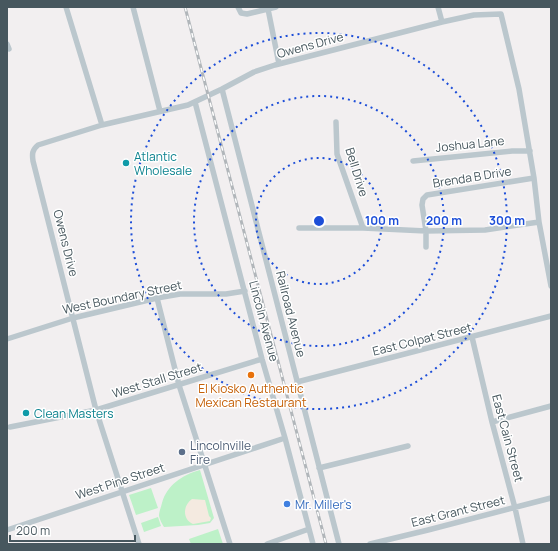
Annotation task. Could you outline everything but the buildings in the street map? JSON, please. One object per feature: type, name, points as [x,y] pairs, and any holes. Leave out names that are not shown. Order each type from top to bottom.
[{"type":"street","points":[[66,7],[102,125]]},
{"type":"street","points":[[133,7],[160,111]]},
{"type":"street","points":[[239,9],[241,13],[247,14],[276,7]]},
{"type":"street","points":[[438,7],[442,22]]},
{"type":"street","points":[[499,7],[519,89],[530,151],[539,222],[551,286]]},
{"type":"street","points":[[268,9],[279,64]]},
{"type":"street","name":"Owens Drive","points":[[139,544],[96,410],[32,154],[34,149],[38,145],[102,125],[188,105],[254,72],[279,64],[442,22],[474,15],[501,14]]},
{"type":"street","name":"Railroad Avenue","points":[[222,89],[318,468],[339,544]]},
{"type":"street","name":"Lincoln Avenue","points":[[195,102],[200,116],[262,359],[313,544]]},
{"type":"street","points":[[188,105],[200,116]]},
{"type":"street","name":"Bell Drive","points":[[336,122],[337,154],[363,228]]},
{"type":"street","name":"Joshua Lane","points":[[413,161],[512,151],[530,151]]},
{"type":"street","name":"Brenda B Drive","points":[[426,247],[426,231],[422,205],[423,199],[428,195],[534,178]]},
{"type":"street","points":[[299,228],[363,228],[426,231],[484,230],[539,222]]},
{"type":"street","name":"West Boundary Street","points":[[7,339],[73,318],[157,298],[180,294],[226,294],[245,291]]},
{"type":"street","points":[[157,298],[179,385],[230,544]]},
{"type":"street","name":"East Colpat Street","points":[[297,382],[472,338],[551,316]]},
{"type":"street","name":"East Cain Street","points":[[472,338],[492,422],[515,508],[522,544]]},
{"type":"street","name":"West Stall Street","points":[[10,427],[96,410],[262,359]]},
{"type":"street","points":[[492,422],[551,406]]},
{"type":"street","name":"West Pine Street","points":[[7,530],[285,438]]},
{"type":"street","points":[[318,468],[408,446]]},
{"type":"street","name":"East Grant Street","points":[[370,544],[551,498]]},
{"type":"street","points":[[267,544],[309,529]]},
{"type":"green space","points":[[200,470],[214,518],[210,523],[164,527],[160,520],[159,514],[164,497],[171,486],[181,478]]},
{"type":"green space","points":[[151,488],[158,508],[136,515],[129,495]]},
{"type":"green space","points":[[158,517],[161,526],[144,532],[141,523]]},
{"type":"green space","points":[[218,529],[223,544],[191,544],[189,539]]},
{"type":"sand","points":[[192,499],[205,500],[209,516],[211,518],[210,521],[193,524],[189,522],[185,515],[185,508]]},
{"type":"railway","points":[[185,7],[326,544]]},
{"type":"place","name":"Atlantic Wholesale","points":[[126,163]]},
{"type":"place","name":"El Kiosko Authentic Mexican Restaurant","points":[[251,375]]},
{"type":"place","name":"Clean Masters","points":[[26,413]]},
{"type":"place","name":"Lincolnville Fire","points":[[182,452]]},
{"type":"place","name":"Mr. Miller's","points":[[287,504]]}]
